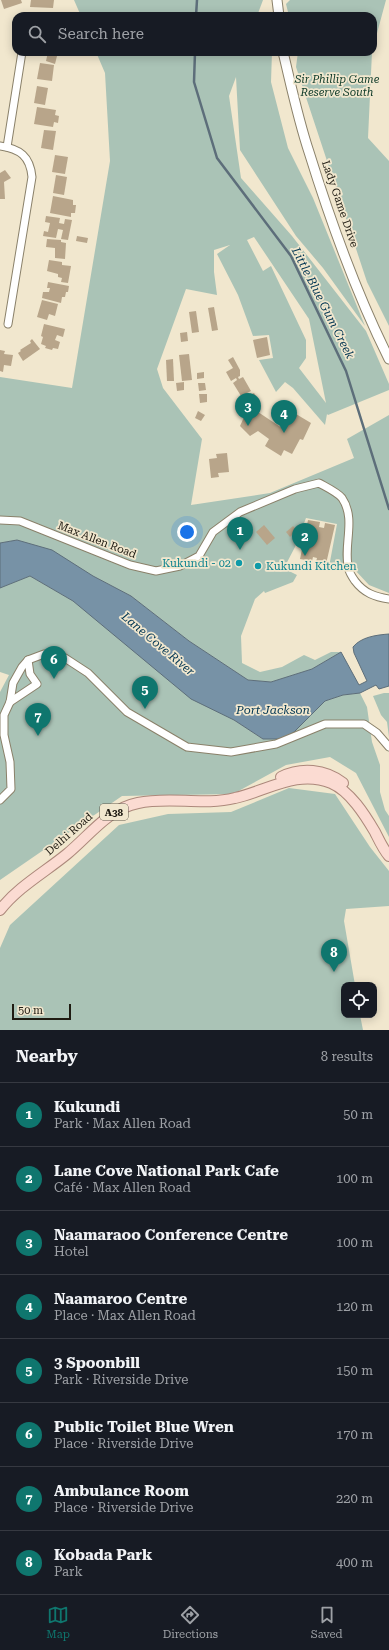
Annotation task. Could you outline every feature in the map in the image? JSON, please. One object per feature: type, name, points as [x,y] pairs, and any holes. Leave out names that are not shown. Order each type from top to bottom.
[{"type":"main road","points":[[277,0],[278,12]]},
{"type":"main road","name":"Lady Game Drive","points":[[283,56],[308,151],[339,241],[369,320],[389,359]]},
{"type":"main road","name":"Delhi Road","points":[[0,910],[14,894],[68,853],[102,821],[115,812],[137,803],[151,801],[218,802],[250,794],[300,778],[322,780],[342,789],[366,818],[389,856]]},
{"type":"street","points":[[8,324],[32,177],[31,167],[28,160],[20,151],[3,146],[21,56]]},
{"type":"street","name":"Max Allen Road","points":[[0,520],[20,521],[130,565],[156,571],[180,566],[199,556],[213,532],[240,512],[295,489],[319,483],[341,497],[348,510],[349,530],[347,554],[349,571],[359,586],[376,597],[389,599]]},
{"type":"street","points":[[0,800],[10,789],[10,762],[4,735],[4,715],[10,702],[13,683],[28,660],[44,654],[65,658],[88,673],[127,712],[187,747],[231,752],[276,744],[325,724],[364,724],[377,733],[389,747]]},
{"type":"street","points":[[10,702],[37,684],[30,674],[28,660]]},
{"type":"green space","points":[[74,0],[263,0],[258,12],[79,12]]},
{"type":"green space","name":"Sir Phillip Game Reserve South","points":[[290,0],[386,0],[377,33],[377,12],[288,12],[286,4]]},
{"type":"green space","points":[[98,56],[272,56],[271,82],[288,148],[313,198],[365,326],[323,268],[296,236],[240,150],[236,77],[229,96],[241,178],[292,236],[366,331],[389,384],[389,390],[328,415],[327,414],[325,425],[293,388],[285,382],[276,392],[259,360],[273,358],[269,335],[253,336],[238,295],[217,254],[230,245],[214,250],[214,272],[217,295],[186,289],[157,369],[163,388],[202,439],[191,505],[270,493],[354,458],[347,439],[389,415],[389,593],[369,585],[355,570],[329,567],[337,524],[306,518],[295,547],[283,570],[285,569],[297,575],[293,582],[265,593],[264,591],[255,599],[241,636],[242,663],[260,672],[282,667],[304,655],[315,660],[331,652],[341,652],[312,669],[271,682],[248,680],[189,641],[131,596],[18,540],[0,543],[0,377],[72,388],[110,161],[105,73]],"holes":[[[254,237],[309,319],[326,403],[299,368],[306,358],[306,340],[271,266],[263,271],[247,240]]]},
{"type":"green space","name":"Sir Phillip Game Reserve South","points":[[297,56],[372,56],[368,138],[389,161],[389,326],[367,282],[296,67]]},
{"type":"green space","points":[[30,576],[73,601],[234,720],[263,739],[294,732],[325,701],[343,695],[360,693],[367,707],[372,742],[380,765],[380,792],[385,810],[389,816],[389,837],[356,773],[330,757],[286,765],[233,794],[122,796],[0,880],[0,692],[9,675],[0,672],[0,588]]},
{"type":"green space","points":[[389,693],[389,737],[387,722],[381,715],[373,696]]},
{"type":"green space","points":[[289,788],[335,794],[370,847],[389,871],[389,906],[346,909],[344,921],[354,982],[341,982],[341,1018],[361,1018],[363,1030],[0,1030],[0,948],[10,925],[119,825],[168,814],[231,812]]},
{"type":"water","name":"Port Jackson","points":[[17,540],[52,550],[93,576],[131,596],[189,641],[248,680],[271,682],[312,669],[341,652],[359,685],[367,681],[354,653],[353,647],[364,639],[389,634],[389,686],[379,689],[376,685],[360,693],[343,695],[325,701],[294,732],[282,739],[263,739],[234,720],[191,699],[73,601],[30,576],[0,588],[0,543]]},
{"type":"building","points":[[1,0],[21,0],[22,3],[4,9]]},
{"type":"building","points":[[31,0],[54,0],[53,8],[30,7]]},
{"type":"building","points":[[47,56],[57,56],[55,64],[46,61]]},
{"type":"building","points":[[40,63],[54,65],[52,81],[37,79]]},
{"type":"building","points":[[37,86],[48,88],[45,105],[34,103]]},
{"type":"building","points":[[37,107],[56,110],[55,115],[59,116],[58,123],[54,122],[53,127],[34,124]]},
{"type":"building","points":[[44,130],[56,131],[53,150],[41,148]]},
{"type":"building","points":[[55,155],[68,157],[65,174],[52,172]]},
{"type":"building","points":[[5,170],[11,178],[4,182],[5,199],[0,199],[0,173]]},
{"type":"building","points":[[56,175],[67,177],[64,195],[53,193]]},
{"type":"building","points":[[53,196],[73,200],[73,205],[76,205],[75,213],[71,213],[71,217],[50,213]]},
{"type":"building","points":[[46,216],[60,218],[59,223],[64,224],[65,219],[72,220],[68,240],[61,239],[63,230],[58,229],[56,238],[43,236],[44,231],[48,232],[50,223],[45,222]]},
{"type":"building","points":[[77,236],[88,238],[87,243],[76,241]]},
{"type":"building","points":[[47,239],[61,240],[61,242],[66,243],[65,259],[55,258],[55,248],[46,247]]},
{"type":"building","points":[[49,260],[62,262],[62,265],[71,266],[68,283],[61,282],[62,278],[58,277],[58,274],[47,271]]},
{"type":"building","points":[[48,282],[69,286],[65,297],[62,297],[61,303],[42,298],[43,292],[49,292],[50,288],[47,288]]},
{"type":"building","points":[[42,300],[58,304],[55,316],[49,314],[47,320],[37,317]]},
{"type":"building","points":[[214,307],[218,330],[212,331],[208,308]]},
{"type":"building","points":[[196,311],[199,332],[192,333],[189,312]]},
{"type":"building","points":[[44,324],[65,329],[63,337],[57,335],[55,340],[60,342],[58,349],[53,348],[52,350],[45,348],[46,346],[41,344]]},
{"type":"building","points":[[187,332],[188,341],[181,342],[180,333]]},
{"type":"building","points":[[267,337],[270,355],[257,358],[253,340]]},
{"type":"building","points":[[32,339],[40,349],[23,361],[18,353],[31,343],[30,341]]},
{"type":"building","points":[[0,350],[5,351],[4,354],[13,355],[11,366],[4,365],[3,372],[0,371]]},
{"type":"building","points":[[189,354],[192,380],[182,381],[179,355]]},
{"type":"building","points":[[233,357],[240,370],[240,376],[238,377],[239,379],[243,377],[251,391],[247,393],[248,396],[254,393],[259,401],[247,408],[242,399],[247,397],[245,394],[241,396],[233,383],[237,380],[236,378],[231,381],[226,372],[233,368],[228,360]]},
{"type":"building","points":[[173,359],[174,381],[167,381],[166,360]]},
{"type":"building","points":[[204,372],[204,378],[197,379],[197,373]]},
{"type":"building","points":[[184,382],[184,390],[177,391],[176,383]]},
{"type":"building","points":[[198,383],[205,383],[206,390],[199,391]]},
{"type":"building","points":[[199,394],[207,394],[207,402],[200,403]]},
{"type":"building","points":[[255,410],[282,428],[291,411],[311,423],[303,440],[300,439],[292,454],[284,450],[281,456],[265,446],[269,439],[258,431],[250,436],[240,426],[245,415]]},
{"type":"building","points":[[198,411],[205,415],[201,421],[195,418]]},
{"type":"building","points":[[227,453],[229,472],[218,473],[219,477],[211,478],[209,459],[217,458],[216,454]]},
{"type":"building","points":[[308,520],[320,522],[319,527],[324,528],[325,523],[335,525],[326,564],[316,562],[317,558],[313,557],[312,561],[300,559]]},
{"type":"building","points":[[264,525],[275,538],[267,545],[256,532]]},
{"type":"building","points":[[293,526],[297,530],[290,537],[286,532]]},
{"type":"waterway","name":"Little Blue Gum Creek","points":[[196,12],[197,0]]},
{"type":"waterway","name":"Little Blue Gum Creek","points":[[195,56],[194,82],[217,158],[291,256],[346,371],[389,509]]},
{"type":"place","name":"Naamaraoo Conference Centre","points":[[248,426]]},
{"type":"place","name":"Naamaroo Centre","points":[[284,433]]},
{"type":"place","name":"Kukundi","points":[[240,550]]},
{"type":"place","name":"Lane Cove National Park Cafe","points":[[305,556]]},
{"type":"place","name":"Kukundi - 02","points":[[239,563]]},
{"type":"place","name":"Kukundi Kitchen","points":[[258,566]]},
{"type":"place","name":"Public Toilet Blue Wren","points":[[54,679]]},
{"type":"place","name":"3 Spoonbill","points":[[145,709]]},
{"type":"place","name":"Ambulance Room","points":[[38,736]]},
{"type":"place","name":"Kobada Park","points":[[334,972]]},
{"type":"water label","name":"Lane Cove River","points":[[158,644]]}]
